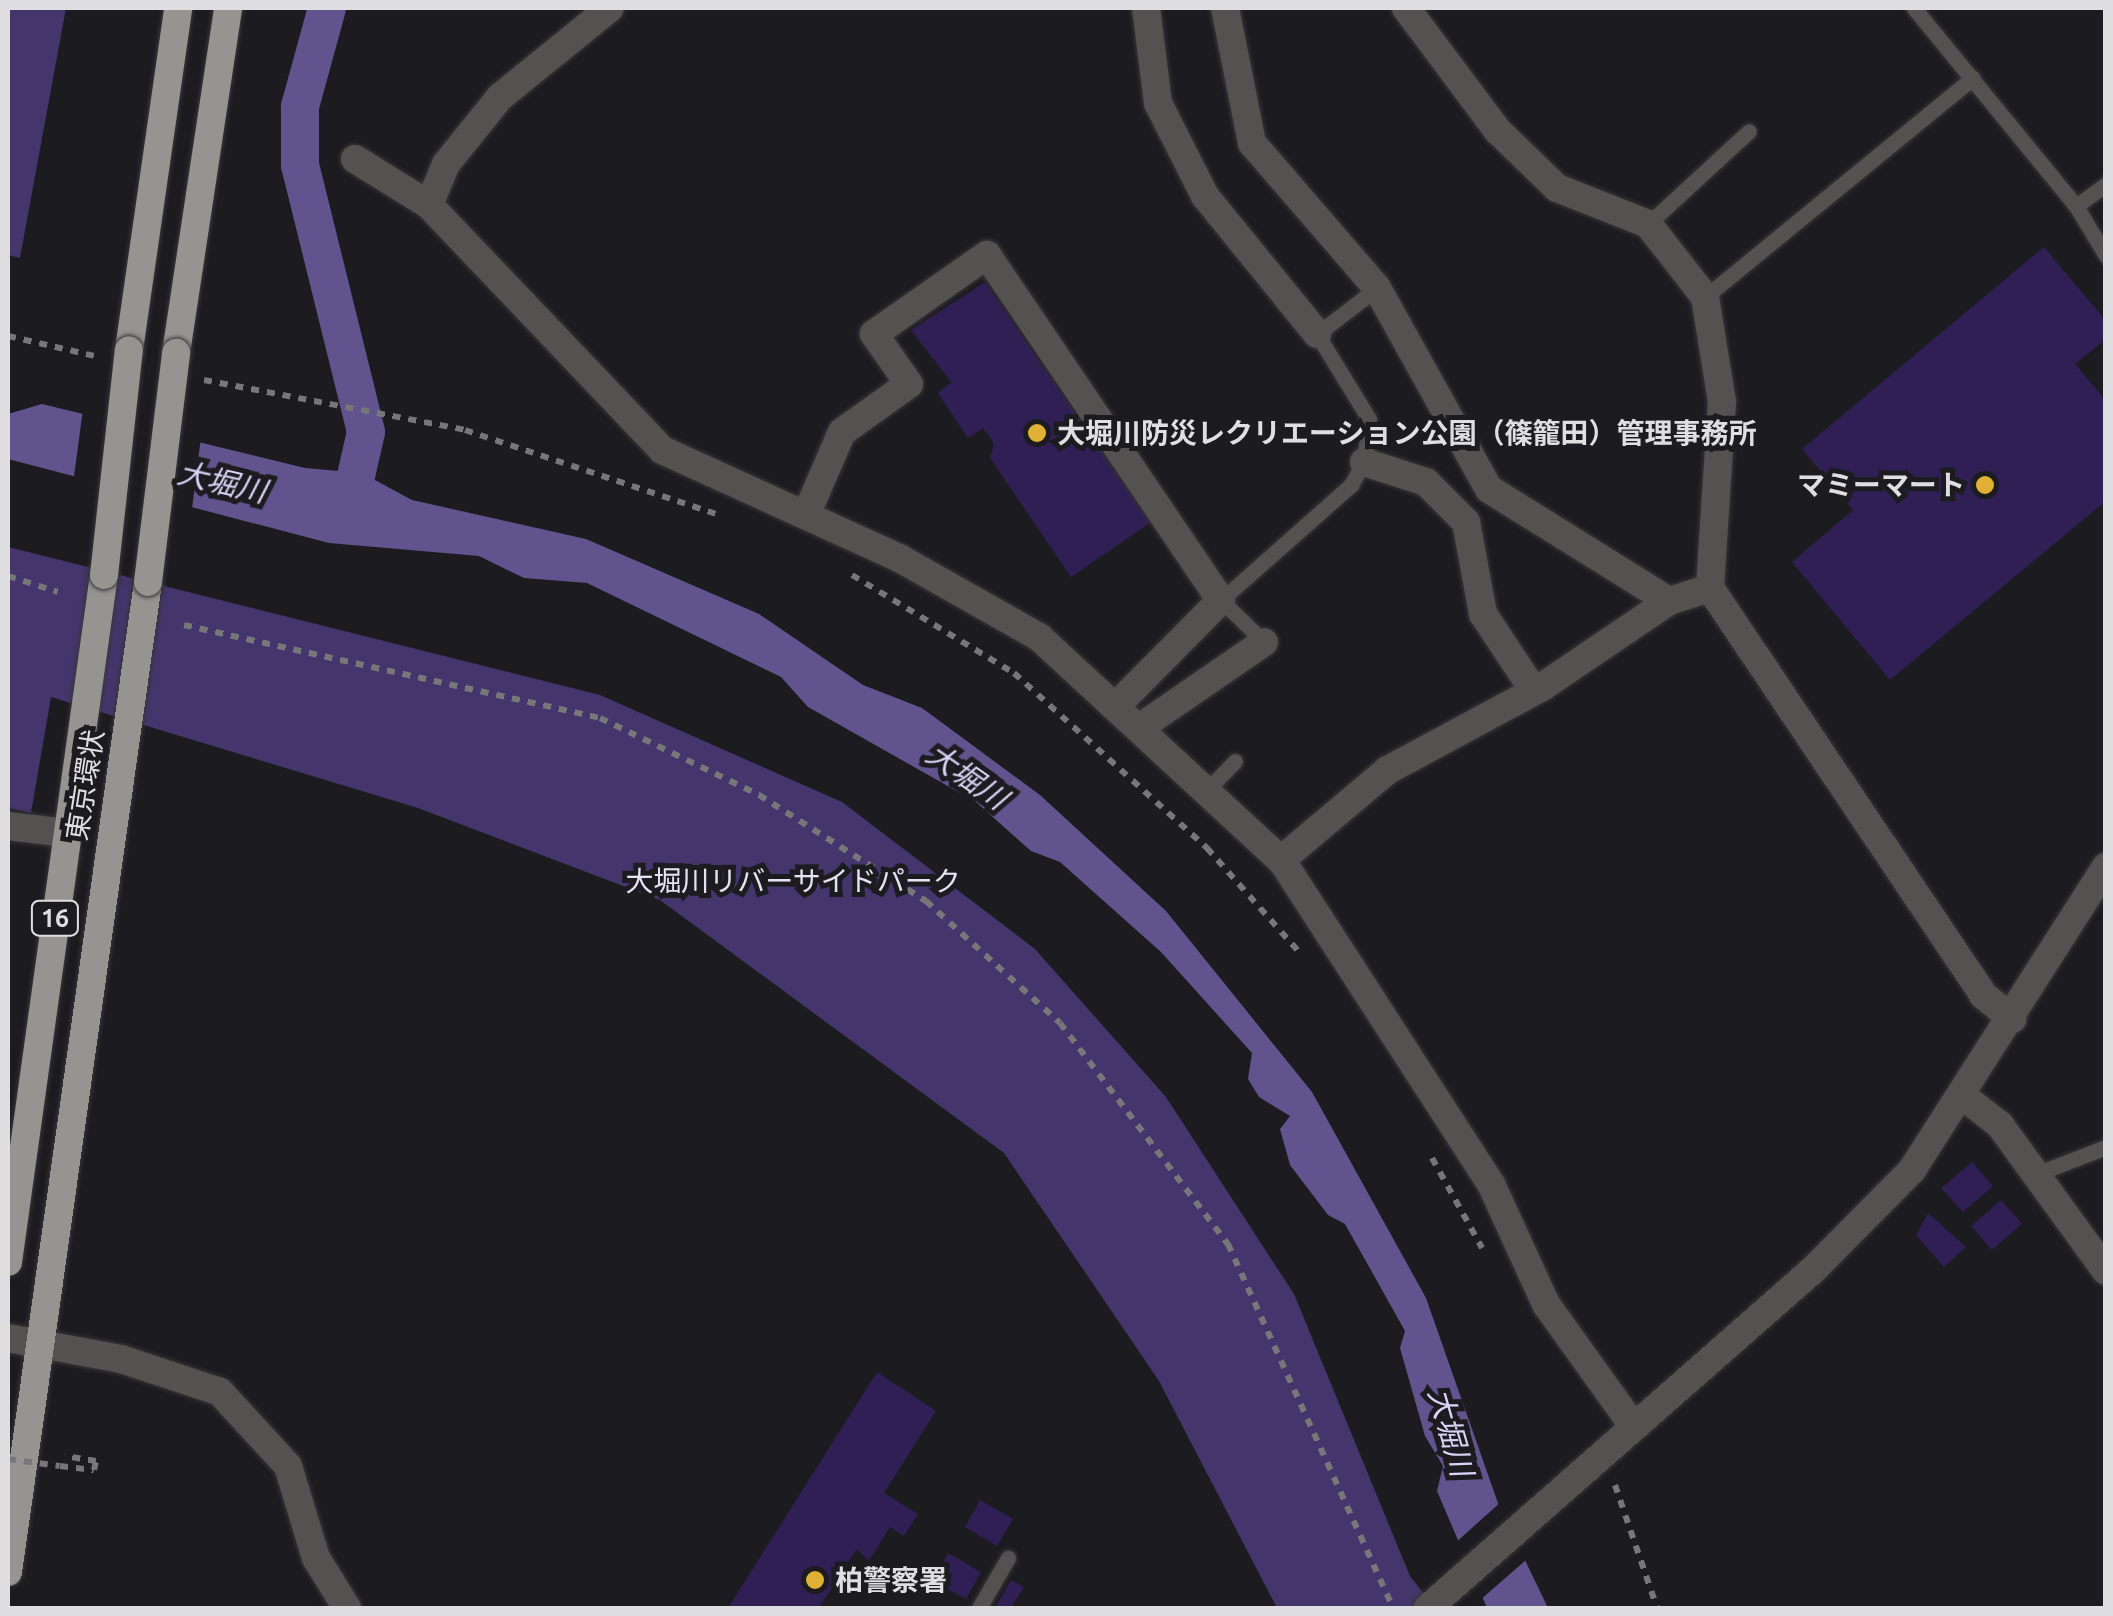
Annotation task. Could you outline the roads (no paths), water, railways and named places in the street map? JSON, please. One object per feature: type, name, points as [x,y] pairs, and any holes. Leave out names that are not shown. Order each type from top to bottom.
[{"type":"highway","name":"東京環状","points":[[8,1262],[178,8]]},
{"type":"highway","name":"東京環状","points":[[8,1572],[148,582],[176,353],[228,8]]},
{"type":"street","points":[[429,205],[446,164],[500,97],[610,8]]},
{"type":"street","points":[[1146,8],[1158,103],[1205,196],[1316,334]]},
{"type":"street","points":[[1225,8],[1252,142],[1376,288],[1488,489],[1669,602]]},
{"type":"street","points":[[1406,8],[1498,130],[1557,188],[1648,224],[1704,298],[1722,402],[1710,588],[1983,994],[2012,1019]]},
{"type":"street","points":[[355,159],[429,205],[662,450],[806,516],[1039,637],[1210,788],[1282,860],[1491,1184],[1546,1304],[1634,1427]]},
{"type":"street","points":[[806,516],[842,432],[909,384],[874,334],[988,255],[1222,600],[1117,705]]},
{"type":"street","points":[[1364,462],[1426,482],[1466,522],[1483,614],[1534,691]]},
{"type":"street","points":[[1282,860],[1352,788],[1534,691],[1669,602],[1710,588]]},
{"type":"street","points":[[1142,726],[1264,642]]},
{"type":"street","points":[[8,826],[67,833]]},
{"type":"street","points":[[1431,1606],[1874,1210],[1964,1097],[2106,867]]},
{"type":"street","points":[[1964,1097],[2000,1125],[2106,1271]]},
{"type":"street","points":[[8,1338],[220,1392],[288,1466],[316,1558],[347,1608]]},
{"type":"lane","points":[[1914,8],[2076,206],[2106,256]]},
{"type":"lane","points":[[1704,298],[1974,78]]},
{"type":"lane","points":[[1648,224],[1749,130]]},
{"type":"lane","points":[[2076,206],[2106,184]]},
{"type":"lane","points":[[1264,642],[1222,600],[1351,485],[1364,462],[1369,419],[1316,334],[1376,288]]},
{"type":"lane","points":[[1210,788],[1235,761]]},
{"type":"lane","points":[[2036,1174],[2106,1147]]},
{"type":"lane","points":[[979,1608],[1008,1558]]},
{"type":"water","name":"大堀川","points":[[42,404],[305,468],[362,473],[412,500],[586,539],[759,614],[863,685],[922,708],[1040,795],[1166,911],[1312,1092],[1426,1298],[1499,1506],[1548,1608],[1487,1608],[1437,1491],[1443,1466],[1425,1436],[1400,1348],[1405,1331],[1345,1224],[1328,1215],[1290,1165],[1280,1129],[1290,1116],[1259,1097],[1248,1079],[1252,1053],[1161,952],[1060,862],[1031,851],[976,802],[808,707],[781,677],[587,583],[524,578],[479,556],[329,543],[8,459],[8,414]]},
{"type":"waterway","points":[[327,8],[300,107],[300,165],[366,432],[348,511]]},
{"type":"place","name":"大堀川防災レクリエーション公園（篠籠田）管理事務所","points":[[1037,433]]},
{"type":"place","name":"マミーマート","points":[[1985,485]]},
{"type":"place","name":"柏警察署","points":[[815,1580]]},
{"type":"park label","name":"大堀川リバーサイドパーク","points":[[793,881]]}]
